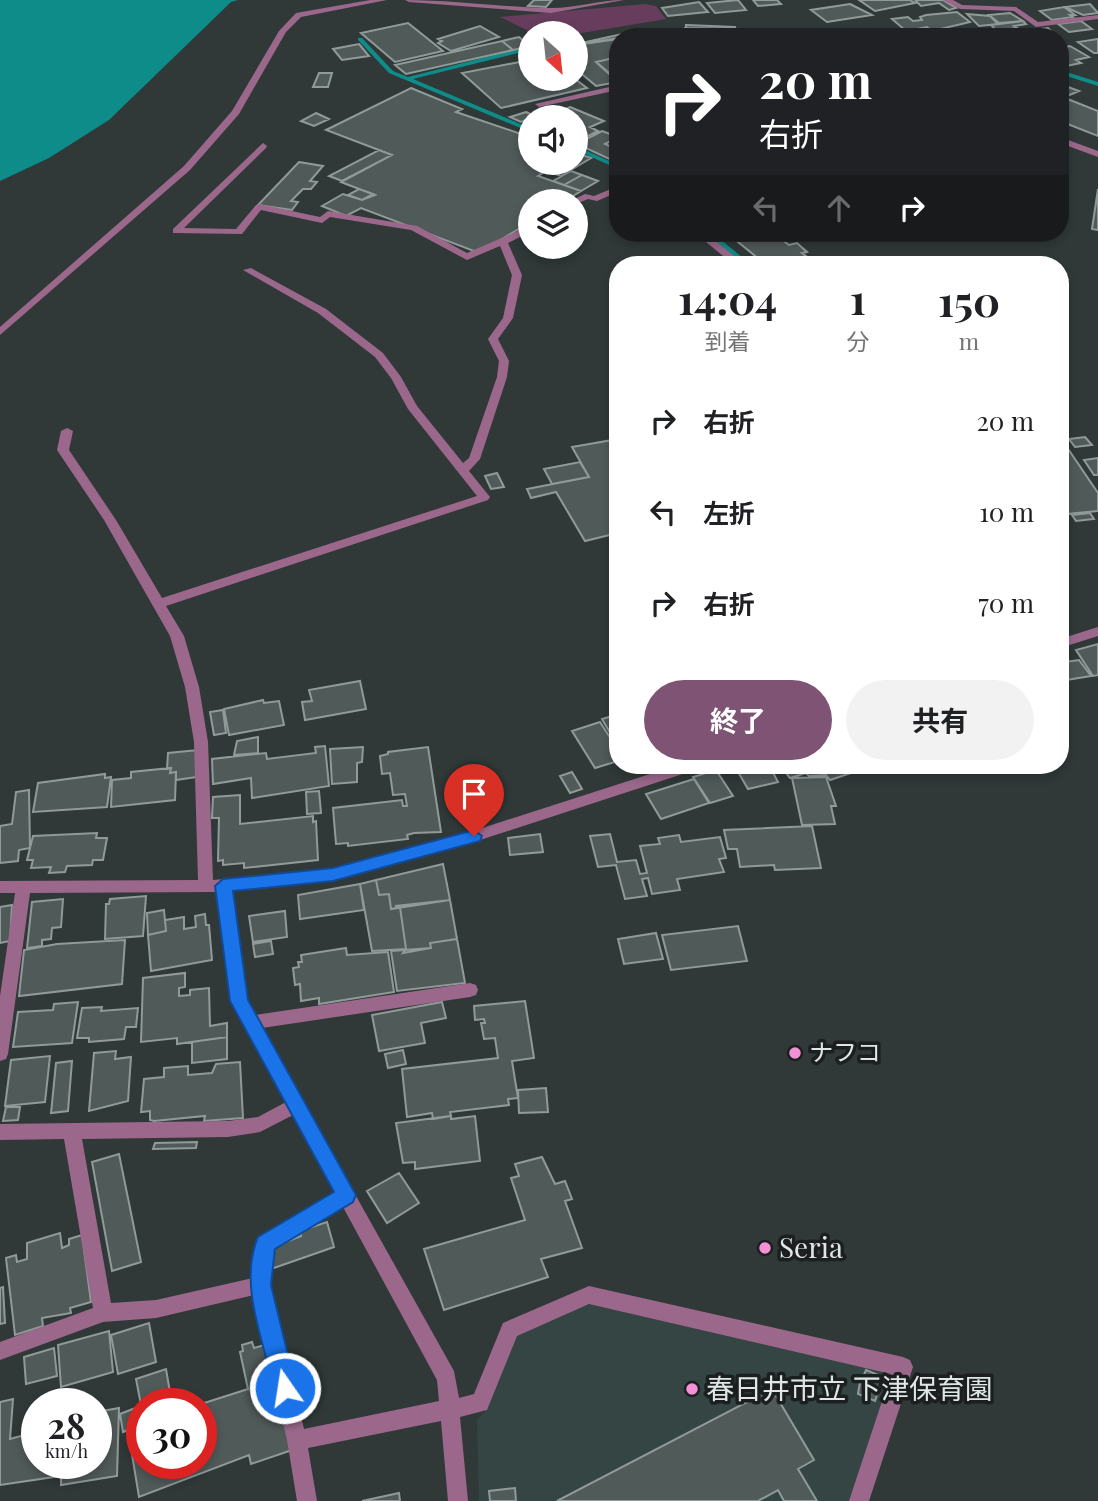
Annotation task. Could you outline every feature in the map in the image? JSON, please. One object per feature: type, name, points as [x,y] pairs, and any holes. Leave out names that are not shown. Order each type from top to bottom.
[{"type":"street","points":[[0,332],[187,168],[236,112],[283,31],[299,15],[383,0]]},
{"type":"street","points":[[408,0],[517,10],[551,10],[620,0]]},
{"type":"street","points":[[517,10],[522,0]]},
{"type":"street","points":[[947,0],[960,7],[1016,9],[1036,24],[1098,17]]},
{"type":"street","points":[[539,104],[609,89]]},
{"type":"street","points":[[1069,143],[1098,154]]},
{"type":"street","points":[[264,146],[189,223],[176,231],[239,232],[259,207],[322,220],[328,214],[414,228],[467,257],[518,235]]},
{"type":"street","points":[[588,196],[594,199],[609,193]]},
{"type":"street","points":[[711,242],[729,256]]},
{"type":"street","points":[[463,470],[474,459],[502,376],[504,361],[493,339],[508,318],[517,275],[503,243]]},
{"type":"street","points":[[158,604],[484,497],[411,407],[396,377],[379,355],[322,312],[248,270]]},
{"type":"street","points":[[67,431],[63,450],[110,520],[177,636],[192,687],[201,742],[215,886],[239,1001],[447,1378],[458,1501]]},
{"type":"street","points":[[1069,641],[1098,631]]},
{"type":"street","points":[[0,887],[215,886],[333,875],[474,836],[665,774]]},
{"type":"street","points":[[0,1054],[23,887]]},
{"type":"street","points":[[251,1023],[470,990]]},
{"type":"street","points":[[0,1132],[228,1129],[260,1124],[297,1105]]},
{"type":"street","points":[[72,1133],[103,1313]]},
{"type":"street","points":[[307,1501],[298,1440],[261,1285],[265,1244],[346,1195]]},
{"type":"street","points":[[0,1351],[103,1313],[156,1309],[261,1285]]},
{"type":"street","points":[[298,1440],[480,1403],[510,1330],[589,1295],[903,1367],[859,1501]]},
{"type":"shaded area","points":[[645,4],[656,6],[666,19],[588,32],[588,21],[518,21],[518,26],[500,17]]},
{"type":"shaded area","name":"春日井市立 下津保育園","points":[[590,1304],[895,1370],[853,1501],[479,1501],[477,1420],[488,1408],[514,1334]]},
{"type":"water","points":[[0,0],[238,0],[231,2],[109,120],[49,158],[0,181]]},
{"type":"building","points":[[534,0],[552,0],[546,7],[528,6]]},
{"type":"building","points":[[738,0],[746,10],[715,13],[707,3]]},
{"type":"building","points":[[753,0],[777,0],[781,4],[758,6]]},
{"type":"building","points":[[859,0],[910,0],[915,3],[875,11]]},
{"type":"building","points":[[915,0],[943,0],[956,8],[949,10],[939,3],[921,6]]},
{"type":"building","points":[[699,2],[708,12],[668,16],[662,8]]},
{"type":"building","points":[[850,4],[872,15],[827,22],[811,10]]},
{"type":"building","points":[[1090,4],[1098,13],[1083,15],[1065,7]]},
{"type":"building","points":[[1064,7],[1075,15],[1052,20],[1040,11]]},
{"type":"building","points":[[957,12],[970,22],[945,28],[902,28],[892,19],[908,17],[913,21],[922,20],[920,17]]},
{"type":"building","points":[[1010,13],[1023,21],[999,23],[989,15]]},
{"type":"building","points":[[967,14],[990,16],[998,24],[979,26]]},
{"type":"building","points":[[1023,21],[1026,24],[1014,26],[1017,28],[994,28],[991,25]]},
{"type":"building","points":[[1081,21],[1092,29],[1069,32],[1069,28],[1058,24]]},
{"type":"building","points":[[408,23],[443,51],[395,62],[361,33]]},
{"type":"building","points":[[686,25],[735,27],[735,28],[686,28]]},
{"type":"building","points":[[480,26],[499,37],[451,51],[438,43],[442,41],[438,39]]},
{"type":"building","points":[[518,37],[518,49],[513,50],[502,41]]},
{"type":"building","points":[[609,37],[609,40],[588,43]]},
{"type":"building","points":[[1098,39],[1098,53],[1078,42]]},
{"type":"building","points":[[609,40],[609,59],[596,62],[609,74],[609,84],[596,86],[588,79],[588,43]]},
{"type":"building","points":[[502,41],[513,50],[406,74],[395,65]]},
{"type":"building","points":[[359,44],[369,56],[342,60],[333,49]]},
{"type":"building","points":[[1069,46],[1089,57],[1076,60],[1081,63],[1069,65]]},
{"type":"building","points":[[609,59],[609,73],[596,62]]},
{"type":"building","points":[[518,62],[518,91],[574,91],[501,108],[462,73]]},
{"type":"building","points":[[319,73],[332,73],[328,87],[313,87]]},
{"type":"building","points":[[1069,87],[1079,91],[1069,95]]},
{"type":"building","points":[[411,88],[462,109],[456,112],[518,133],[518,175],[540,175],[575,189],[518,189],[518,229],[479,253],[361,208],[346,216],[322,206],[343,194],[362,200],[375,195],[341,182],[392,155],[326,130]]},
{"type":"building","points":[[1069,100],[1098,111],[1098,136],[1069,125]]},
{"type":"building","points":[[316,113],[329,119],[314,126],[301,121]]},
{"type":"building","points":[[588,114],[604,121],[590,127],[598,131],[588,136]]},
{"type":"building","points":[[602,131],[609,134],[609,142],[605,144],[609,146],[609,159],[588,149],[588,138]]},
{"type":"building","points":[[379,150],[392,155],[342,181],[329,176]]},
{"type":"building","points":[[299,162],[323,166],[310,181],[317,182],[311,189],[303,189],[291,201],[298,202],[292,210],[258,205]]},
{"type":"building","points":[[564,175],[582,175],[564,185],[553,181]]},
{"type":"building","points":[[582,175],[598,181],[584,189],[564,185]]},
{"type":"building","points":[[359,189],[373,194],[362,200],[348,195]]},
{"type":"building","points":[[1098,189],[1098,230],[1092,229]]},
{"type":"building","points":[[738,242],[785,242],[789,245],[797,243],[807,252],[802,253],[806,256],[755,256]]},
{"type":"building","points":[[1085,437],[1092,445],[1075,447],[1069,439]]},
{"type":"building","points":[[609,441],[609,535],[585,541],[556,492],[531,498],[527,489],[589,477],[572,447]]},
{"type":"building","points":[[1069,450],[1098,493],[1098,511],[1069,514]]},
{"type":"building","points":[[1098,458],[1098,475],[1094,475],[1084,460]]},
{"type":"building","points":[[580,462],[589,477],[552,484],[544,469]]},
{"type":"building","points":[[497,473],[504,487],[491,489],[485,476]]},
{"type":"building","points":[[1090,513],[1094,519],[1076,521],[1072,515]]},
{"type":"building","points":[[1098,644],[1098,675],[1093,676],[1076,650]]},
{"type":"building","points":[[1079,660],[1091,676],[1069,680],[1069,661]]},
{"type":"building","points":[[360,681],[366,709],[305,720],[302,702],[312,701],[309,690]]},
{"type":"building","points":[[263,700],[264,703],[279,701],[284,725],[229,735],[224,709]]},
{"type":"building","points":[[223,710],[226,733],[214,735],[210,712]]},
{"type":"building","points":[[609,717],[609,731],[602,719]]},
{"type":"building","points":[[600,722],[609,736],[609,764],[595,768],[572,731]]},
{"type":"building","points":[[258,737],[258,753],[234,755],[237,741]]},
{"type":"building","points":[[325,746],[329,786],[252,798],[251,778],[213,784],[212,759],[266,753],[267,759],[316,753],[315,747]]},
{"type":"building","points":[[363,747],[362,762],[357,763],[357,782],[332,784],[330,749]]},
{"type":"building","points":[[428,747],[441,832],[414,833],[407,835],[408,839],[348,846],[348,843],[336,844],[333,808],[402,800],[403,806],[407,806],[405,794],[393,795],[390,773],[382,774],[380,756],[388,752]]},
{"type":"building","points":[[198,750],[197,777],[176,780],[176,772],[170,773],[171,768],[167,769],[168,753]]},
{"type":"building","points":[[171,768],[170,773],[176,772],[175,800],[111,807],[112,780],[131,778],[131,772]]},
{"type":"building","points":[[572,772],[582,789],[570,793],[560,776]]},
{"type":"building","points":[[105,774],[105,778],[111,777],[107,807],[33,812],[38,783]]},
{"type":"building","points":[[719,774],[733,796],[710,803],[693,777]]},
{"type":"building","points":[[739,774],[774,774],[778,782],[748,789]]},
{"type":"building","points":[[787,774],[803,774],[790,778]]},
{"type":"building","points":[[807,774],[848,774],[830,780],[826,775]]},
{"type":"building","points":[[826,777],[836,806],[831,806],[835,824],[802,825],[792,778]]},
{"type":"building","points":[[694,779],[709,803],[661,819],[646,794]]},
{"type":"building","points":[[29,790],[30,848],[19,850],[18,861],[0,863],[0,826],[12,824],[16,792]]},
{"type":"building","points":[[319,791],[321,813],[307,814],[306,792]]},
{"type":"building","points":[[240,795],[240,824],[313,816],[313,822],[316,821],[318,860],[244,868],[244,863],[223,865],[223,860],[218,861],[219,818],[212,818],[213,797]]},
{"type":"building","points":[[812,826],[821,868],[775,870],[774,865],[740,867],[737,849],[728,849],[724,830]]},
{"type":"building","points":[[97,833],[96,838],[107,838],[103,860],[93,860],[92,865],[67,866],[65,872],[49,873],[51,867],[31,868],[33,860],[27,860],[33,836]]},
{"type":"building","points":[[540,834],[543,852],[510,855],[508,838]]},
{"type":"building","points":[[610,834],[617,862],[636,860],[640,874],[647,873],[640,846],[660,844],[658,838],[679,835],[681,842],[720,837],[726,858],[719,859],[724,872],[677,879],[680,890],[652,894],[648,878],[642,879],[647,896],[625,899],[616,865],[598,867],[590,836]]},
{"type":"building","points":[[443,864],[450,900],[391,909],[389,894],[379,895],[376,880]]},
{"type":"building","points":[[376,880],[379,895],[389,894],[391,909],[400,907],[406,949],[372,951],[360,884]]},
{"type":"building","points":[[360,884],[364,910],[300,919],[298,895]]},
{"type":"building","points":[[146,896],[143,936],[105,939],[106,904],[109,904],[110,899]]},
{"type":"building","points":[[63,899],[61,927],[52,928],[51,939],[42,940],[42,946],[27,948],[32,902]]},
{"type":"building","points":[[450,900],[457,939],[430,943],[431,948],[403,953],[406,949],[400,907],[395,906]]},
{"type":"building","points":[[12,905],[10,941],[0,943],[0,907]]},
{"type":"building","points":[[164,910],[166,931],[148,935],[147,913]]},
{"type":"building","points":[[285,911],[287,937],[253,942],[249,916]]},
{"type":"building","points":[[205,914],[206,925],[209,925],[212,960],[151,971],[148,935],[166,931],[165,920],[184,917],[184,929],[196,927],[195,916]]},
{"type":"building","points":[[738,926],[747,961],[671,970],[662,935]]},
{"type":"building","points":[[656,933],[663,959],[624,964],[618,939]]},
{"type":"building","points":[[457,939],[465,983],[397,991],[391,951],[431,948],[430,943]]},
{"type":"building","points":[[125,940],[122,984],[19,996],[24,950],[57,944]]},
{"type":"building","points":[[271,941],[273,954],[255,957],[253,944]]},
{"type":"building","points":[[346,948],[347,955],[388,952],[394,992],[319,1004],[319,998],[301,1001],[300,984],[295,985],[293,968],[299,967],[298,962],[302,962],[301,955]]},
{"type":"building","points":[[185,973],[185,987],[179,988],[179,996],[190,995],[190,990],[209,988],[210,1026],[227,1023],[227,1037],[177,1044],[177,1038],[141,1042],[143,978]]},
{"type":"building","points":[[525,1001],[534,1058],[512,1061],[518,1098],[508,1099],[509,1105],[450,1112],[451,1116],[433,1119],[432,1113],[407,1117],[402,1069],[498,1058],[495,1038],[484,1039],[481,1023],[485,1023],[484,1019],[475,1020],[474,1006]]},
{"type":"building","points":[[78,1002],[72,1043],[13,1047],[18,1012],[53,1010],[54,1004]]},
{"type":"building","points":[[442,1002],[446,1018],[421,1023],[425,1043],[379,1051],[372,1015]]},
{"type":"building","points":[[102,1007],[101,1011],[138,1008],[136,1027],[126,1027],[124,1039],[89,1042],[89,1038],[77,1038],[82,1008]]},
{"type":"building","points":[[227,1037],[227,1059],[192,1063],[192,1042]]},
{"type":"building","points":[[403,1050],[406,1064],[388,1068],[385,1054]]},
{"type":"building","points":[[116,1051],[115,1059],[131,1057],[128,1101],[89,1111],[94,1053]]},
{"type":"building","points":[[50,1056],[45,1102],[5,1106],[11,1060]]},
{"type":"building","points":[[72,1061],[68,1111],[51,1113],[56,1063]]},
{"type":"building","points":[[240,1062],[243,1118],[204,1121],[205,1116],[154,1121],[150,1120],[150,1111],[141,1112],[144,1079],[164,1077],[164,1068],[188,1066],[188,1075],[212,1073],[216,1064]]},
{"type":"building","points":[[546,1088],[548,1112],[519,1113],[518,1090]]},
{"type":"building","points":[[6,1107],[20,1107],[18,1120],[3,1121]]},
{"type":"building","points":[[451,1116],[451,1119],[475,1116],[480,1161],[415,1169],[415,1162],[403,1163],[396,1123]]},
{"type":"building","points":[[197,1142],[196,1148],[153,1149],[155,1143]]},
{"type":"building","points":[[119,1154],[141,1262],[112,1271],[92,1162]]},
{"type":"building","points":[[542,1157],[555,1184],[565,1181],[572,1199],[565,1201],[582,1248],[541,1259],[548,1277],[444,1310],[424,1249],[525,1220],[511,1178],[519,1176],[515,1164]]},
{"type":"building","points":[[399,1173],[419,1203],[387,1223],[367,1191]]},
{"type":"building","points":[[327,1222],[334,1247],[271,1269],[275,1246],[301,1236],[300,1231]]},
{"type":"building","points":[[60,1233],[62,1248],[69,1245],[69,1239],[82,1235],[91,1302],[70,1308],[71,1313],[42,1318],[43,1326],[15,1335],[6,1258],[16,1255],[17,1262],[27,1259],[27,1243]]},
{"type":"building","points":[[3,1287],[5,1323],[0,1324],[0,1288]]},
{"type":"building","points":[[149,1323],[156,1362],[118,1374],[111,1335]]},
{"type":"building","points":[[109,1331],[113,1372],[61,1387],[58,1345]]},
{"type":"building","points":[[252,1342],[254,1348],[268,1344],[292,1450],[251,1464],[249,1455],[217,1467],[217,1399],[248,1389],[240,1352],[243,1351],[242,1345]]},
{"type":"building","points":[[54,1348],[57,1376],[26,1384],[24,1357]]},
{"type":"building","points":[[166,1369],[169,1388],[138,1388],[136,1379]]},
{"type":"building","points":[[866,1370],[883,1377],[875,1401],[858,1394],[861,1376],[863,1377]]},
{"type":"building","points":[[772,1389],[814,1460],[798,1469],[817,1501],[784,1501],[778,1490],[758,1501],[557,1501]]},
{"type":"building","points":[[13,1399],[10,1439],[21,1436],[21,1479],[41,1479],[0,1485],[0,1402]]},
{"type":"building","points":[[119,1408],[117,1476],[112,1477],[112,1409]]},
{"type":"building","points":[[126,1412],[126,1431],[123,1432],[120,1414]]},
{"type":"building","points":[[61,1479],[98,1479],[61,1485]]},
{"type":"building","points":[[136,1479],[186,1479],[139,1497]]},
{"type":"building","points":[[515,1488],[516,1501],[490,1501],[489,1491]]},
{"type":"building","points":[[399,1493],[400,1501],[362,1501]]},
{"type":"waterway","points":[[360,39],[391,72],[518,125]]},
{"type":"waterway","points":[[408,79],[518,51]]},
{"type":"waterway","points":[[1069,75],[1098,84]]},
{"type":"waterway","points":[[588,153],[609,163]]},
{"type":"waterway","points":[[720,242],[737,256]]},
{"type":"place","name":"ナフコ","points":[[795,1053]]},
{"type":"place","name":"Seria","points":[[765,1248]]},
{"type":"place","name":"春日井市立 下津保育園","points":[[692,1389]]},
{"type":"route","points":[[285,1388],[261,1285],[265,1244],[346,1195],[239,1001],[223,886],[333,875],[474,836]]}]
